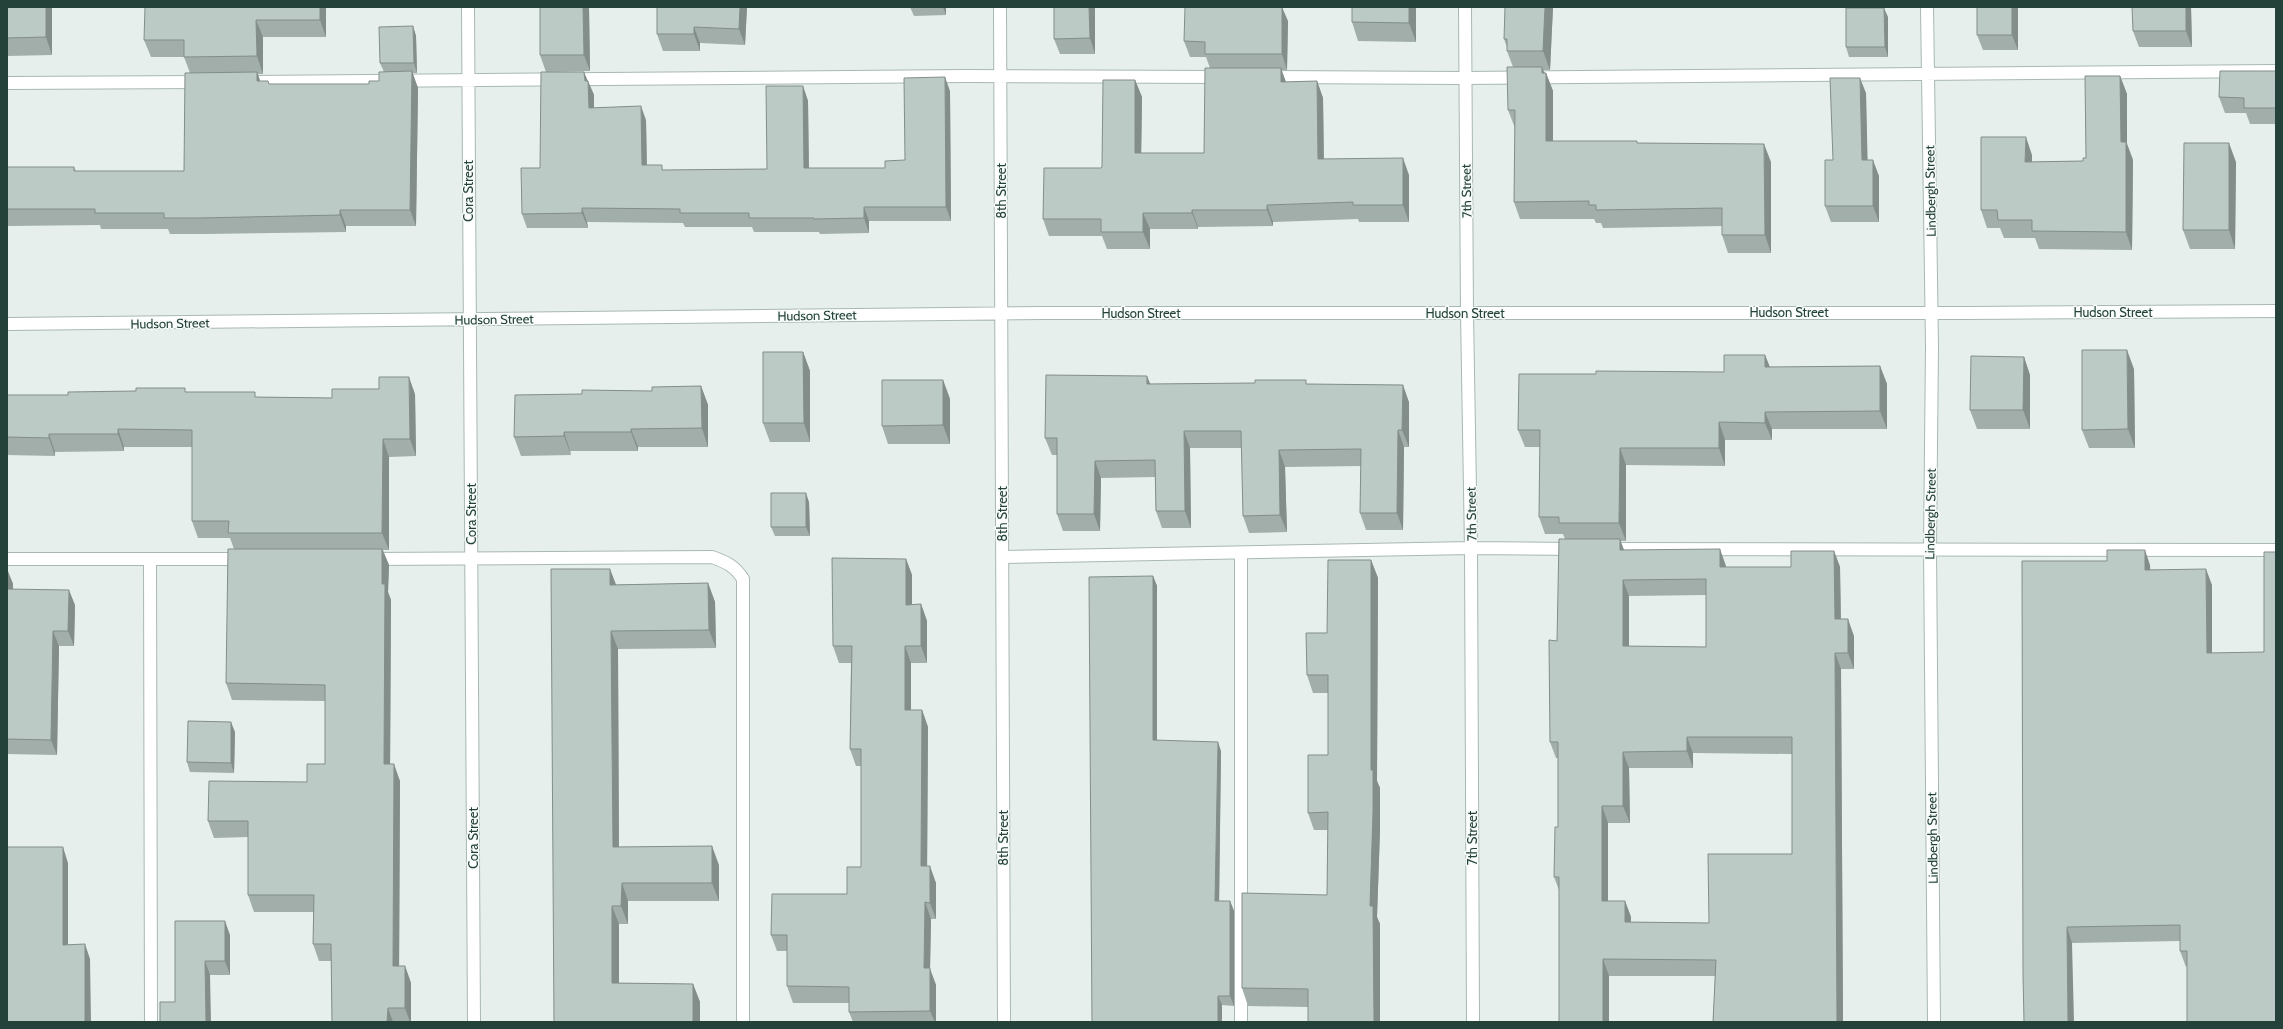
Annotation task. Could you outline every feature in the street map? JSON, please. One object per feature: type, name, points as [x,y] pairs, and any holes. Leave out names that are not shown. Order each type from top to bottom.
[{"type":"street","name":"Cora Street","points":[[468,7],[474,1022]]},
{"type":"street","name":"8th Street","points":[[1000,7],[1000,314],[1004,1022]]},
{"type":"street","name":"7th Street","points":[[1465,7],[1464,78],[1467,313],[1472,548],[1473,1022]]},
{"type":"street","name":"Lindbergh Street","points":[[1927,7],[1932,312],[1930,548],[1934,1022]]},
{"type":"street","points":[[1254,77],[1464,78],[2276,70]]},
{"type":"street","points":[[237,82],[1000,76],[1230,77]]},
{"type":"street","points":[[7,83],[213,82]]},
{"type":"street","name":"Hudson Street","points":[[7,324],[1000,314],[2276,311]]},
{"type":"street","points":[[1002,556],[1472,548],[2276,550]]},
{"type":"street","points":[[1241,553],[1242,1022]]},
{"type":"street","points":[[360,559],[712,557],[727,562],[737,569],[743,579],[743,1022]]},
{"type":"street","points":[[7,559],[259,559]]},
{"type":"street","points":[[150,559],[151,1022]]},
{"type":"building","points":[[7,7],[46,7],[46,37],[7,38]]},
{"type":"building","points":[[145,7],[320,7],[320,20],[256,20],[257,56],[184,57],[184,40],[144,40]]},
{"type":"building","points":[[540,7],[583,7],[584,55],[540,55]]},
{"type":"building","points":[[657,7],[740,7],[739,29],[694,27],[694,34],[657,34]]},
{"type":"building","points":[[1054,7],[1089,7],[1090,38],[1054,39]]},
{"type":"building","points":[[1185,7],[1282,7],[1282,54],[1205,54],[1205,42],[1184,41]]},
{"type":"building","points":[[1352,7],[1409,7],[1409,23],[1352,22]]},
{"type":"building","points":[[1505,7],[1545,7],[1543,51],[1507,51],[1507,39],[1504,39]]},
{"type":"building","points":[[1977,7],[2012,7],[2012,35],[1977,35]]},
{"type":"building","points":[[2132,7],[2186,7],[2186,31],[2133,31]]},
{"type":"building","points":[[1846,8],[1884,8],[1885,47],[1846,47]]},
{"type":"building","points":[[413,26],[414,63],[380,63],[379,27]]},
{"type":"building","points":[[1507,67],[1542,67],[1542,73],[1546,73],[1546,141],[1637,141],[1637,143],[1764,144],[1765,235],[1722,235],[1722,208],[1596,210],[1596,205],[1589,205],[1589,201],[1514,202],[1515,110],[1508,110]]},
{"type":"building","points":[[1205,68],[1281,68],[1281,82],[1317,81],[1318,159],[1403,158],[1403,205],[1353,205],[1353,202],[1267,205],[1267,210],[1192,210],[1192,213],[1143,213],[1143,232],[1101,232],[1101,219],[1043,219],[1044,168],[1102,167],[1103,80],[1135,80],[1135,153],[1204,153]]},
{"type":"building","points":[[412,71],[410,210],[340,210],[340,215],[164,218],[164,213],[95,213],[95,209],[7,209],[7,167],[74,167],[74,171],[184,171],[185,73],[257,72],[257,81],[268,81],[269,84],[369,84],[369,81],[379,81],[379,72]]},
{"type":"building","points":[[2220,71],[2276,71],[2276,108],[2244,108],[2244,98],[2219,97]]},
{"type":"building","points":[[541,72],[584,72],[585,81],[588,81],[589,108],[641,106],[642,165],[662,165],[662,170],[767,169],[766,86],[803,86],[804,168],[885,168],[885,161],[905,160],[904,78],[945,77],[946,207],[864,207],[864,218],[814,219],[749,218],[749,213],[680,213],[680,209],[582,208],[582,213],[522,214],[521,168],[540,168]]},
{"type":"building","points":[[2085,76],[2120,76],[2121,142],[2126,142],[2126,232],[2032,231],[2032,220],[1998,220],[1997,210],[1981,210],[1981,137],[2026,137],[2025,162],[2083,161],[2083,158],[2086,158]]},
{"type":"building","points":[[1830,78],[1860,78],[1862,160],[1873,160],[1873,206],[1825,206],[1825,160],[1833,160]]},
{"type":"building","points":[[2184,143],[2229,143],[2229,230],[2183,230]]},
{"type":"building","points":[[2082,350],[2127,350],[2128,429],[2082,430]]},
{"type":"building","points":[[763,352],[803,352],[804,423],[763,423]]},
{"type":"building","points":[[1724,355],[1765,355],[1765,367],[1880,366],[1880,411],[1765,412],[1765,423],[1719,422],[1719,448],[1620,448],[1619,523],[1559,523],[1559,517],[1539,517],[1540,430],[1518,430],[1519,374],[1596,374],[1596,371],[1724,372]]},
{"type":"building","points":[[1971,356],[2024,357],[2023,410],[1970,410]]},
{"type":"building","points":[[1046,375],[1147,376],[1147,384],[1255,383],[1255,380],[1306,380],[1306,384],[1403,385],[1402,430],[1398,430],[1397,513],[1360,513],[1361,449],[1279,450],[1280,515],[1243,516],[1241,431],[1184,431],[1185,511],[1156,511],[1155,460],[1095,461],[1094,514],[1057,514],[1057,438],[1045,438]]},
{"type":"building","points":[[379,377],[409,377],[410,439],[383,439],[382,533],[228,533],[229,521],[192,521],[192,430],[118,429],[118,434],[49,434],[49,438],[7,437],[7,395],[68,395],[68,392],[136,391],[136,388],[185,388],[185,392],[255,392],[255,397],[332,398],[332,389],[379,389]]},
{"type":"building","points":[[882,380],[943,380],[943,425],[882,426]]},
{"type":"building","points":[[701,386],[702,428],[631,429],[631,432],[564,432],[564,436],[514,437],[515,395],[582,394],[582,390],[652,391],[652,387]]},
{"type":"building","points":[[771,493],[806,493],[806,527],[771,527]]},
{"type":"building","points":[[1559,539],[1620,539],[1620,550],[1720,549],[1720,567],[1791,567],[1791,551],[1834,551],[1835,619],[1848,619],[1848,653],[1835,653],[1837,1022],[1713,1022],[1716,960],[1603,959],[1603,1022],[1559,1022],[1559,877],[1554,877],[1555,827],[1558,827],[1558,742],[1550,742],[1549,640],[1557,641]],"holes":[[[1706,579],[1706,647],[1623,646],[1623,580]],[[1687,737],[1792,737],[1792,854],[1708,854],[1709,923],[1625,922],[1625,901],[1602,901],[1602,806],[1623,806],[1623,752],[1687,751]]]},
{"type":"building","points":[[228,549],[382,549],[382,584],[385,584],[384,764],[394,764],[393,966],[405,966],[405,1008],[388,1008],[387,1022],[332,1022],[331,944],[313,944],[314,895],[248,895],[248,821],[208,821],[209,781],[307,782],[307,764],[325,764],[325,685],[226,683]]},
{"type":"building","points":[[2107,550],[2145,550],[2145,570],[2206,569],[2207,653],[2264,652],[2264,552],[2276,552],[2276,1022],[2187,1022],[2187,951],[2180,951],[2180,925],[2067,927],[2068,1022],[2024,1022],[2022,561],[2107,561]]},
{"type":"building","points":[[832,558],[906,559],[906,605],[921,604],[921,646],[905,646],[905,710],[922,710],[921,866],[930,866],[930,903],[925,902],[924,968],[930,968],[930,1011],[849,1012],[849,987],[787,986],[787,935],[771,935],[772,894],[847,894],[847,867],[861,867],[861,749],[850,749],[852,646],[833,646]]},
{"type":"building","points":[[1328,560],[1371,560],[1371,770],[1373,770],[1373,812],[1370,906],[1373,906],[1374,1022],[1308,1022],[1308,989],[1242,988],[1242,893],[1327,895],[1328,812],[1308,813],[1308,755],[1328,755],[1328,675],[1307,675],[1306,633],[1327,633]]},
{"type":"building","points":[[551,569],[610,569],[610,585],[708,583],[709,630],[611,631],[613,847],[712,846],[712,883],[622,883],[621,906],[612,906],[612,983],[693,984],[693,1022],[554,1022]]},
{"type":"building","points":[[1153,576],[1153,740],[1218,742],[1215,901],[1230,901],[1230,996],[1218,996],[1218,1022],[1092,1022],[1089,577]]},
{"type":"building","points":[[7,589],[69,590],[68,631],[53,631],[51,740],[7,739]]},
{"type":"building","points":[[188,721],[231,722],[231,763],[187,762]]},
{"type":"building","points":[[7,847],[63,847],[63,945],[85,944],[85,1022],[7,1022]]},
{"type":"building","points":[[175,921],[225,921],[225,961],[205,961],[206,1022],[160,1022],[160,1002],[175,1002]]}]
